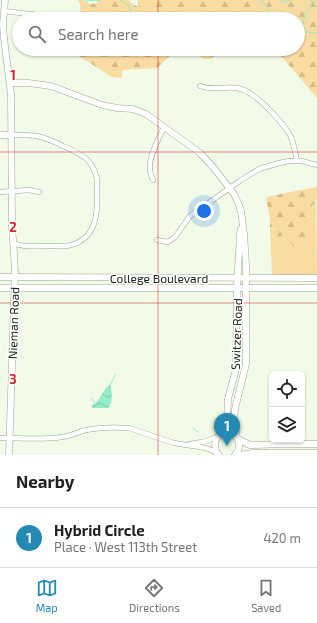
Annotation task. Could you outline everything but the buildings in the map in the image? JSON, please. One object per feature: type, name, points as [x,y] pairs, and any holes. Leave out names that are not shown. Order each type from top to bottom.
[{"type":"main road","name":"Nieman Road","points":[[5,0],[4,38],[10,83],[11,191],[15,277],[9,455]]},
{"type":"main road","points":[[10,83],[28,83],[51,86],[108,107],[133,109],[146,114],[200,153],[209,161],[236,197],[242,218],[244,234],[242,254]]},
{"type":"main road","points":[[0,135],[11,135]]},
{"type":"main road","name":"Switzer Road","points":[[217,453],[215,444],[227,422],[228,399],[236,366],[237,288],[242,254]]},
{"type":"main road","name":"Switzer Road","points":[[235,455],[240,445],[234,423],[235,410],[245,367],[246,278],[242,254]]},
{"type":"main road","name":"College Boulevard","points":[[0,277],[317,278]]},
{"type":"main road","name":"College Boulevard","points":[[0,288],[317,288]]},
{"type":"main road","points":[[236,366],[245,367]]},
{"type":"main road","points":[[219,436],[226,433],[230,434],[250,445],[317,444]]},
{"type":"main road","points":[[283,444],[284,453]]},
{"type":"main road","points":[[240,455],[253,453],[317,453]]},
{"type":"street","points":[[4,11],[12,12]]},
{"type":"street","points":[[200,86],[210,89],[229,87],[236,88],[257,98],[285,127],[294,145],[297,161]]},
{"type":"street","points":[[153,180],[150,174],[150,162],[164,127]]},
{"type":"street","points":[[11,135],[37,136],[81,154],[92,165],[97,179],[97,211],[95,222],[90,232],[80,241],[65,246],[20,246],[13,243]]},
{"type":"street","points":[[157,240],[168,242],[175,237],[190,216],[259,169],[279,163],[297,161],[308,162],[317,166]]},
{"type":"street","points":[[0,192],[29,190],[39,192]]},
{"type":"street","points":[[0,438],[58,438],[96,428],[129,428],[174,443],[208,448],[217,453]]},
{"type":"street","points":[[186,444],[202,442],[219,436]]},
{"type":"green space","points":[[78,0],[83,0],[91,4],[97,3],[97,0],[128,0],[139,7],[137,0],[317,0],[317,98],[281,56],[305,56],[305,12],[81,12]]},
{"type":"green space","points":[[79,56],[170,56],[157,68],[122,70],[122,78],[112,77]]},
{"type":"green space","points":[[200,56],[214,56],[211,59],[203,59]]},
{"type":"green space","points":[[317,185],[317,200],[310,208],[308,219],[308,243],[294,248],[287,235],[276,237],[275,229],[270,228],[270,218],[266,197],[316,187]]},
{"type":"green space","points":[[316,200],[317,275],[272,275],[270,228],[307,243],[310,208]]},
{"type":"water","points":[[110,385],[112,395],[110,406],[108,408],[92,408],[92,405],[97,402],[106,388]]},
{"type":"waterway","points":[[85,0],[101,0]]},
{"type":"waterway","points":[[120,0],[129,6],[131,12]]},
{"type":"waterway","points":[[260,0],[268,7],[267,12]]},
{"type":"waterway","points":[[281,0],[283,2],[290,0]]},
{"type":"waterway","points":[[305,15],[306,11],[312,5],[312,0]]},
{"type":"waterway","points":[[305,30],[307,32],[317,33]]},
{"type":"waterway","points":[[110,385],[115,375]]},
{"type":"waterway","points":[[91,398],[95,403]]},
{"type":"waterway","points":[[193,428],[198,432]]},
{"type":"place","name":"Hybrid Circle","points":[[227,446]]}]
